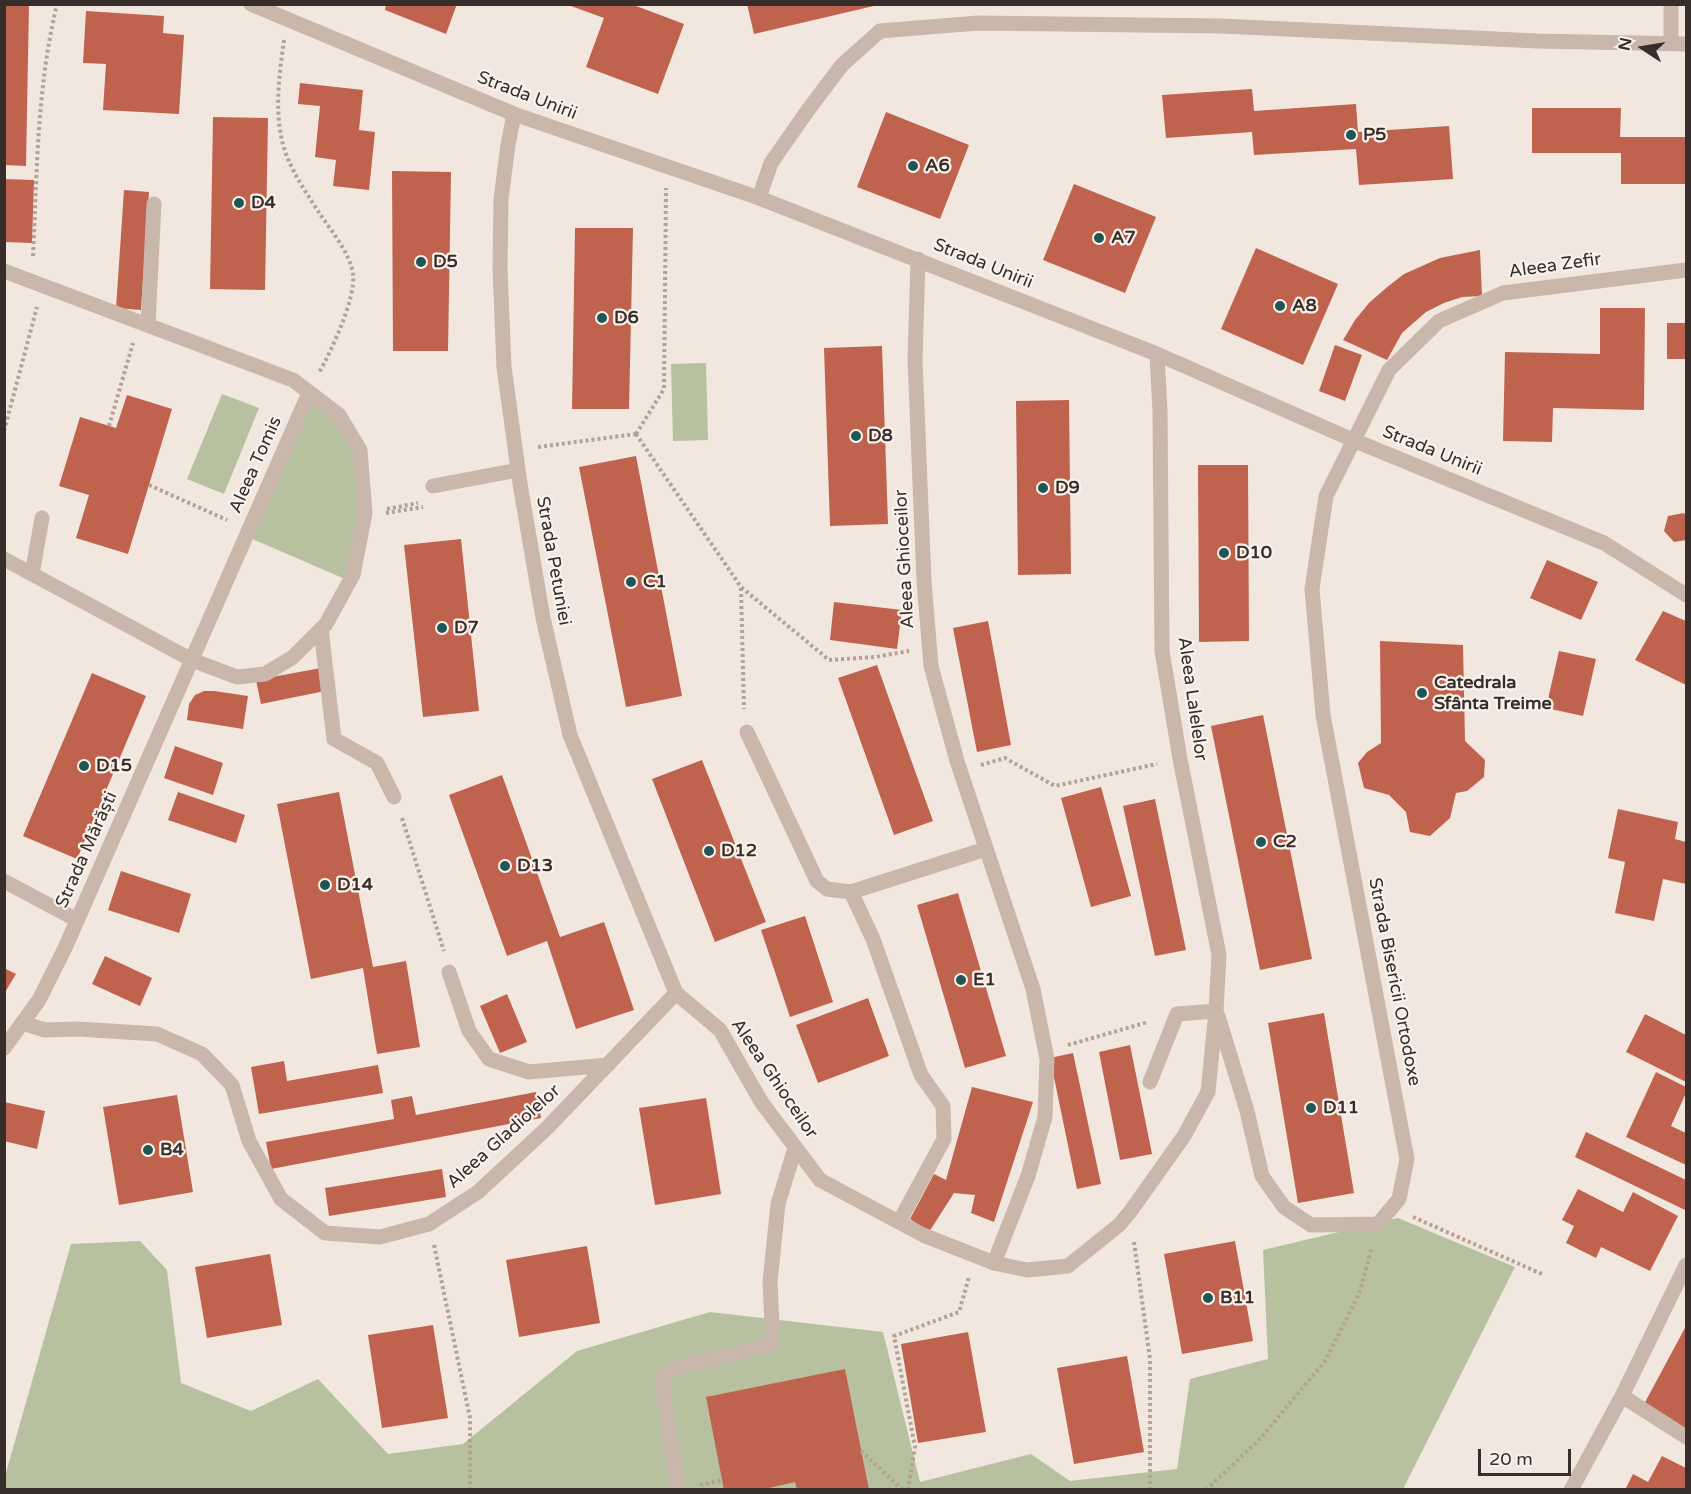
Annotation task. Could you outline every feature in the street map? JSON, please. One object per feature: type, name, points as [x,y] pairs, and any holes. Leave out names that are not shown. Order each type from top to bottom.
[{"type":"street","name":"Strada Unirii","points":[[251,4],[514,114],[759,198],[1157,354],[1353,440],[1604,543],[1686,595]]},
{"type":"street","points":[[759,198],[771,163],[808,110],[842,65],[880,31],[978,22],[1222,26],[1537,41],[1679,44],[1671,4]]},
{"type":"street","name":"Strada Petuniei","points":[[514,114],[501,199],[500,268],[504,367],[518,470],[543,618],[570,735],[676,993]]},
{"type":"street","points":[[143,324],[154,204]]},
{"type":"street","name":"Aleea Ghioceilor","points":[[918,259],[915,360],[924,581],[932,666],[960,770],[1033,989],[1047,1059],[1045,1116],[1028,1176],[994,1263]]},
{"type":"street","name":"Aleea Zefir","points":[[1353,440],[1389,370],[1439,321],[1503,293],[1686,270]]},
{"type":"street","points":[[4,271],[293,380],[339,415],[360,450],[365,513],[352,575],[326,624],[293,657],[265,674],[237,677],[192,660],[4,559]]},
{"type":"street","name":"Aleea Lalelelor","points":[[1157,354],[1160,412],[1162,651],[1180,759],[1219,955],[1216,1011]]},
{"type":"street","name":"Aleea Tomis","points":[[192,660],[309,393]]},
{"type":"street","name":"Strada Bisericii Ortodoxe","points":[[1353,440],[1326,496],[1312,589],[1323,714],[1407,1159],[1399,1199],[1378,1224]]},
{"type":"street","points":[[433,486],[518,470]]},
{"type":"street","points":[[32,574],[42,518]]},
{"type":"street","points":[[321,629],[334,739],[377,763],[394,797]]},
{"type":"street","name":"Strada Mărăști","points":[[4,1048],[39,1000],[77,920],[192,660]]},
{"type":"street","points":[[747,732],[817,881],[827,889],[851,892],[987,849]]},
{"type":"street","points":[[4,881],[77,920]]},
{"type":"street","points":[[851,892],[873,939],[921,1074],[943,1106],[944,1139],[899,1222]]},
{"type":"street","name":"Aleea Gladiolelor","points":[[449,972],[469,1031],[489,1059],[529,1072],[608,1065]]},
{"type":"street","name":"Aleea Ghioceilor","points":[[676,993],[720,1030],[762,1103],[820,1180],[923,1235],[994,1263],[1027,1270],[1068,1266],[1119,1224],[1130,1212],[1184,1136],[1208,1092],[1216,1011]]},
{"type":"street","name":"Aleea Gladiolelor","points":[[22,1023],[45,1030],[78,1029],[157,1034],[202,1054],[232,1085],[249,1141],[281,1199],[325,1233],[380,1237],[429,1224],[478,1192],[548,1128],[676,993]]},
{"type":"street","points":[[1150,1082],[1177,1014],[1216,1011],[1247,1111],[1262,1176],[1284,1208],[1311,1225],[1378,1224]]},
{"type":"street","points":[[678,1490],[663,1390],[665,1375],[675,1368],[772,1344],[770,1282],[778,1204],[795,1148]]},
{"type":"street","points":[[1571,1490],[1622,1396],[1686,1265]]},
{"type":"street","points":[[1622,1396],[1686,1437]]},
{"type":"path","points":[[4,431],[37,283],[40,118],[50,35],[57,4]]},
{"type":"path","points":[[286,19],[278,96],[281,136],[286,155],[348,259],[353,275],[352,287],[339,329],[309,393]]},
{"type":"path","points":[[636,434],[664,389],[666,166]]},
{"type":"path","points":[[109,426],[143,324]]},
{"type":"path","points":[[515,450],[636,434]]},
{"type":"path","points":[[636,434],[741,587],[829,660],[875,657],[930,648]]},
{"type":"path","points":[[149,484],[249,530]]},
{"type":"path","points":[[741,587],[744,723],[747,732]]},
{"type":"path","points":[[960,770],[1005,758],[1056,786],[1180,759]]},
{"type":"path","points":[[394,797],[449,972]]},
{"type":"path","points":[[1087,1040],[1177,1014]]},
{"type":"path","points":[[1391,1208],[1542,1274]]},
{"type":"path","points":[[1130,1212],[1150,1359],[1150,1490]]},
{"type":"path","points":[[429,1224],[470,1418],[470,1490]]},
{"type":"path","points":[[1206,1490],[1260,1439],[1325,1361],[1359,1294],[1378,1224]]},
{"type":"path","points":[[908,1490],[915,1447],[894,1336],[959,1312],[975,1256]]},
{"type":"path","points":[[861,1451],[903,1490]]},
{"type":"green space","points":[[706,363],[708,440],[673,441],[671,364]]},
{"type":"green space","points":[[222,394],[259,408],[224,494],[187,479]]},
{"type":"green space","points":[[309,401],[335,418],[357,451],[361,515],[345,579],[250,538]]},
{"type":"green space","points":[[1398,1218],[1515,1267],[1403,1489],[5,1490],[5,1476],[71,1244],[140,1241],[167,1270],[181,1383],[251,1411],[318,1379],[388,1454],[463,1444],[577,1351],[710,1312],[883,1332],[920,1482],[1031,1454],[1070,1481],[1177,1469],[1190,1379],[1268,1359],[1263,1250]]},
{"type":"building","points":[[4,4],[29,4],[26,166],[4,165]]},
{"type":"building","points":[[386,4],[457,4],[446,34],[385,10]]},
{"type":"building","points":[[631,4],[684,24],[658,94],[586,67],[604,18],[568,5]]},
{"type":"building","points":[[747,4],[878,4],[878,5],[754,34]]},
{"type":"building","points":[[86,11],[164,16],[163,33],[184,35],[179,114],[103,110],[106,64],[83,63]]},
{"type":"building","points":[[300,83],[363,90],[359,130],[375,132],[369,190],[333,186],[336,160],[315,157],[320,106],[298,104]]},
{"type":"building","name":"P5","points":[[1252,89],[1254,111],[1356,104],[1358,132],[1449,126],[1453,179],[1359,185],[1356,149],[1254,155],[1252,132],[1166,138],[1162,95]]},
{"type":"building","points":[[1532,108],[1621,108],[1620,137],[1686,137],[1686,184],[1621,184],[1621,153],[1532,153]]},
{"type":"building","name":"A6","points":[[886,112],[969,145],[940,219],[857,187]]},
{"type":"building","name":"D4","points":[[213,117],[268,118],[265,290],[210,289]]},
{"type":"building","name":"D5","points":[[392,171],[451,172],[448,351],[393,351]]},
{"type":"building","points":[[4,179],[34,180],[32,243],[4,242]]},
{"type":"building","name":"A7","points":[[1074,184],[1156,217],[1125,293],[1043,260]]},
{"type":"building","points":[[124,190],[149,192],[141,310],[116,308]]},
{"type":"building","name":"D6","points":[[575,228],[633,228],[629,409],[572,409]]},
{"type":"building","name":"A8","points":[[1256,248],[1338,284],[1303,365],[1221,329]]},
{"type":"building","points":[[1480,250],[1482,296],[1462,297],[1426,312],[1402,333],[1387,360],[1343,340],[1369,303],[1404,274],[1440,258]]},
{"type":"building","points":[[1600,308],[1645,308],[1644,410],[1553,408],[1552,442],[1503,441],[1505,352],[1600,354]]},
{"type":"building","points":[[1667,323],[1686,323],[1686,359],[1667,359]]},
{"type":"building","points":[[1335,345],[1362,355],[1345,401],[1319,391]]},
{"type":"building","name":"D8","points":[[882,346],[888,524],[830,526],[824,348]]},
{"type":"building","points":[[127,395],[172,409],[128,554],[76,538],[89,495],[59,486],[80,417],[116,428]]},
{"type":"building","name":"D9","points":[[1069,400],[1071,574],[1018,575],[1016,401]]},
{"type":"building","name":"C1","points":[[636,456],[682,696],[626,707],[579,467]]},
{"type":"building","name":"D10","points":[[1198,465],[1248,465],[1249,641],[1199,642]]},
{"type":"building","points":[[1684,513],[1686,540],[1674,542],[1664,531],[1668,516]]},
{"type":"building","name":"D7","points":[[461,539],[479,711],[423,717],[404,545]]},
{"type":"building","points":[[1547,560],[1598,582],[1581,620],[1530,598]]},
{"type":"building","points":[[834,602],[902,610],[897,649],[830,640]]},
{"type":"building","points":[[1663,611],[1686,621],[1686,685],[1635,660]]},
{"type":"building","points":[[988,621],[1011,745],[977,752],[953,628]]},
{"type":"building","name":"Catedrala Sfânta Treime","points":[[1380,641],[1463,645],[1465,741],[1485,760],[1484,777],[1467,791],[1456,793],[1450,818],[1430,836],[1410,832],[1406,812],[1389,795],[1364,788],[1358,763],[1367,752],[1381,743]]},
{"type":"building","points":[[1559,651],[1596,659],[1583,716],[1546,708]]},
{"type":"building","points":[[877,665],[933,821],[894,835],[838,678]]},
{"type":"building","points":[[321,668],[325,691],[261,704],[256,680]]},
{"type":"building","name":"D15","points":[[92,673],[146,696],[77,859],[23,836]]},
{"type":"building","points":[[204,691],[248,696],[243,729],[187,720],[189,704],[195,695]]},
{"type":"building","name":"C2","points":[[1263,715],[1312,959],[1260,970],[1211,726]]},
{"type":"building","points":[[175,746],[223,763],[213,795],[164,778]]},
{"type":"building","name":"D12","points":[[702,760],[766,922],[715,942],[652,779]]},
{"type":"building","name":"D13","points":[[502,775],[560,937],[604,922],[634,1010],[576,1029],[547,941],[507,956],[449,795]]},
{"type":"building","points":[[1101,787],[1131,896],[1091,907],[1061,798]]},
{"type":"building","points":[[178,792],[245,815],[236,843],[168,820]]},
{"type":"building","name":"D14","points":[[339,792],[373,967],[406,961],[420,1047],[377,1054],[363,968],[311,979],[277,804]]},
{"type":"building","points":[[1155,799],[1186,950],[1155,956],[1123,806]]},
{"type":"building","points":[[1618,809],[1678,822],[1675,839],[1686,842],[1686,884],[1663,879],[1654,921],[1615,913],[1625,862],[1608,858]]},
{"type":"building","points":[[121,871],[191,894],[179,933],[108,910]]},
{"type":"building","name":"E1","points":[[958,893],[1006,1056],[965,1068],[917,905]]},
{"type":"building","points":[[805,916],[833,1002],[790,1017],[761,930]]},
{"type":"building","points":[[105,956],[152,978],[140,1006],[92,984]]},
{"type":"building","points":[[4,968],[16,974],[4,994]]},
{"type":"building","points":[[507,994],[527,1042],[500,1053],[480,1006]]},
{"type":"building","points":[[868,998],[889,1056],[818,1083],[796,1025]]},
{"type":"building","name":"D11","points":[[1324,1013],[1354,1193],[1298,1203],[1268,1023]]},
{"type":"building","points":[[1645,1014],[1686,1035],[1686,1082],[1626,1052]]},
{"type":"building","points":[[1130,1045],[1152,1154],[1120,1160],[1099,1052]]},
{"type":"building","points":[[1073,1053],[1101,1184],[1077,1189],[1050,1058]]},
{"type":"building","points":[[284,1061],[287,1081],[378,1065],[383,1093],[259,1114],[251,1067]]},
{"type":"building","points":[[1656,1072],[1686,1087],[1686,1093],[1671,1126],[1686,1133],[1686,1165],[1626,1137]]},
{"type":"building","points":[[972,1087],[1033,1102],[994,1222],[971,1213],[975,1195],[954,1193],[929,1232],[910,1219],[934,1174],[946,1180]]},
{"type":"building","points":[[536,1092],[541,1118],[271,1169],[266,1142],[394,1119],[391,1100],[412,1096],[416,1115]]},
{"type":"building","name":"B4","points":[[177,1095],[193,1192],[119,1205],[103,1107]]},
{"type":"building","points":[[706,1098],[721,1194],[655,1205],[639,1108]]},
{"type":"building","points":[[4,1102],[45,1111],[37,1149],[4,1141]]},
{"type":"building","points":[[1586,1132],[1686,1180],[1685,1210],[1575,1157]]},
{"type":"building","points":[[442,1169],[446,1197],[329,1216],[325,1188]]},
{"type":"building","points":[[1578,1189],[1623,1212],[1633,1192],[1678,1216],[1650,1271],[1601,1247],[1596,1258],[1566,1243],[1574,1226],[1562,1220]]},
{"type":"building","name":"B11","points":[[1235,1241],[1253,1341],[1182,1354],[1164,1254]]},
{"type":"building","points":[[587,1246],[600,1323],[519,1337],[506,1260]]},
{"type":"building","points":[[270,1254],[282,1325],[207,1338],[195,1267]]},
{"type":"building","points":[[433,1325],[448,1418],[382,1428],[368,1335]]},
{"type":"building","points":[[1686,1326],[1686,1429],[1643,1406]]},
{"type":"building","points":[[968,1332],[986,1432],[918,1443],[901,1344]]},
{"type":"building","points":[[1127,1356],[1144,1452],[1074,1464],[1057,1368]]},
{"type":"building","points":[[845,1369],[869,1490],[797,1490],[795,1482],[760,1490],[724,1490],[706,1397]]},
{"type":"building","points":[[1662,1456],[1686,1468],[1686,1490],[1625,1490],[1633,1474],[1648,1482]]},
{"type":"place","name":"P5","points":[[1351,135]]},
{"type":"place","name":"A6","points":[[913,166]]},
{"type":"place","name":"D4","points":[[239,203]]},
{"type":"place","name":"A7","points":[[1099,238]]},
{"type":"place","name":"D5","points":[[421,262]]},
{"type":"place","name":"A8","points":[[1280,306]]},
{"type":"place","name":"D6","points":[[602,318]]},
{"type":"place","name":"D8","points":[[856,436]]},
{"type":"place","name":"D9","points":[[1043,488]]},
{"type":"place","name":"D10","points":[[1224,553]]},
{"type":"place","name":"C1","points":[[631,582]]},
{"type":"place","name":"D7","points":[[442,628]]},
{"type":"place","name":"Catedrala Sfânta Treime","points":[[1422,693]]},
{"type":"place","name":"D15","points":[[84,766]]},
{"type":"place","name":"C2","points":[[1261,842]]},
{"type":"place","name":"D12","points":[[709,851]]},
{"type":"place","name":"D13","points":[[505,866]]},
{"type":"place","name":"D14","points":[[325,885]]},
{"type":"place","name":"E1","points":[[961,980]]},
{"type":"place","name":"D11","points":[[1311,1108]]},
{"type":"place","name":"B4","points":[[148,1150]]},
{"type":"place","name":"B11","points":[[1208,1298]]}]
